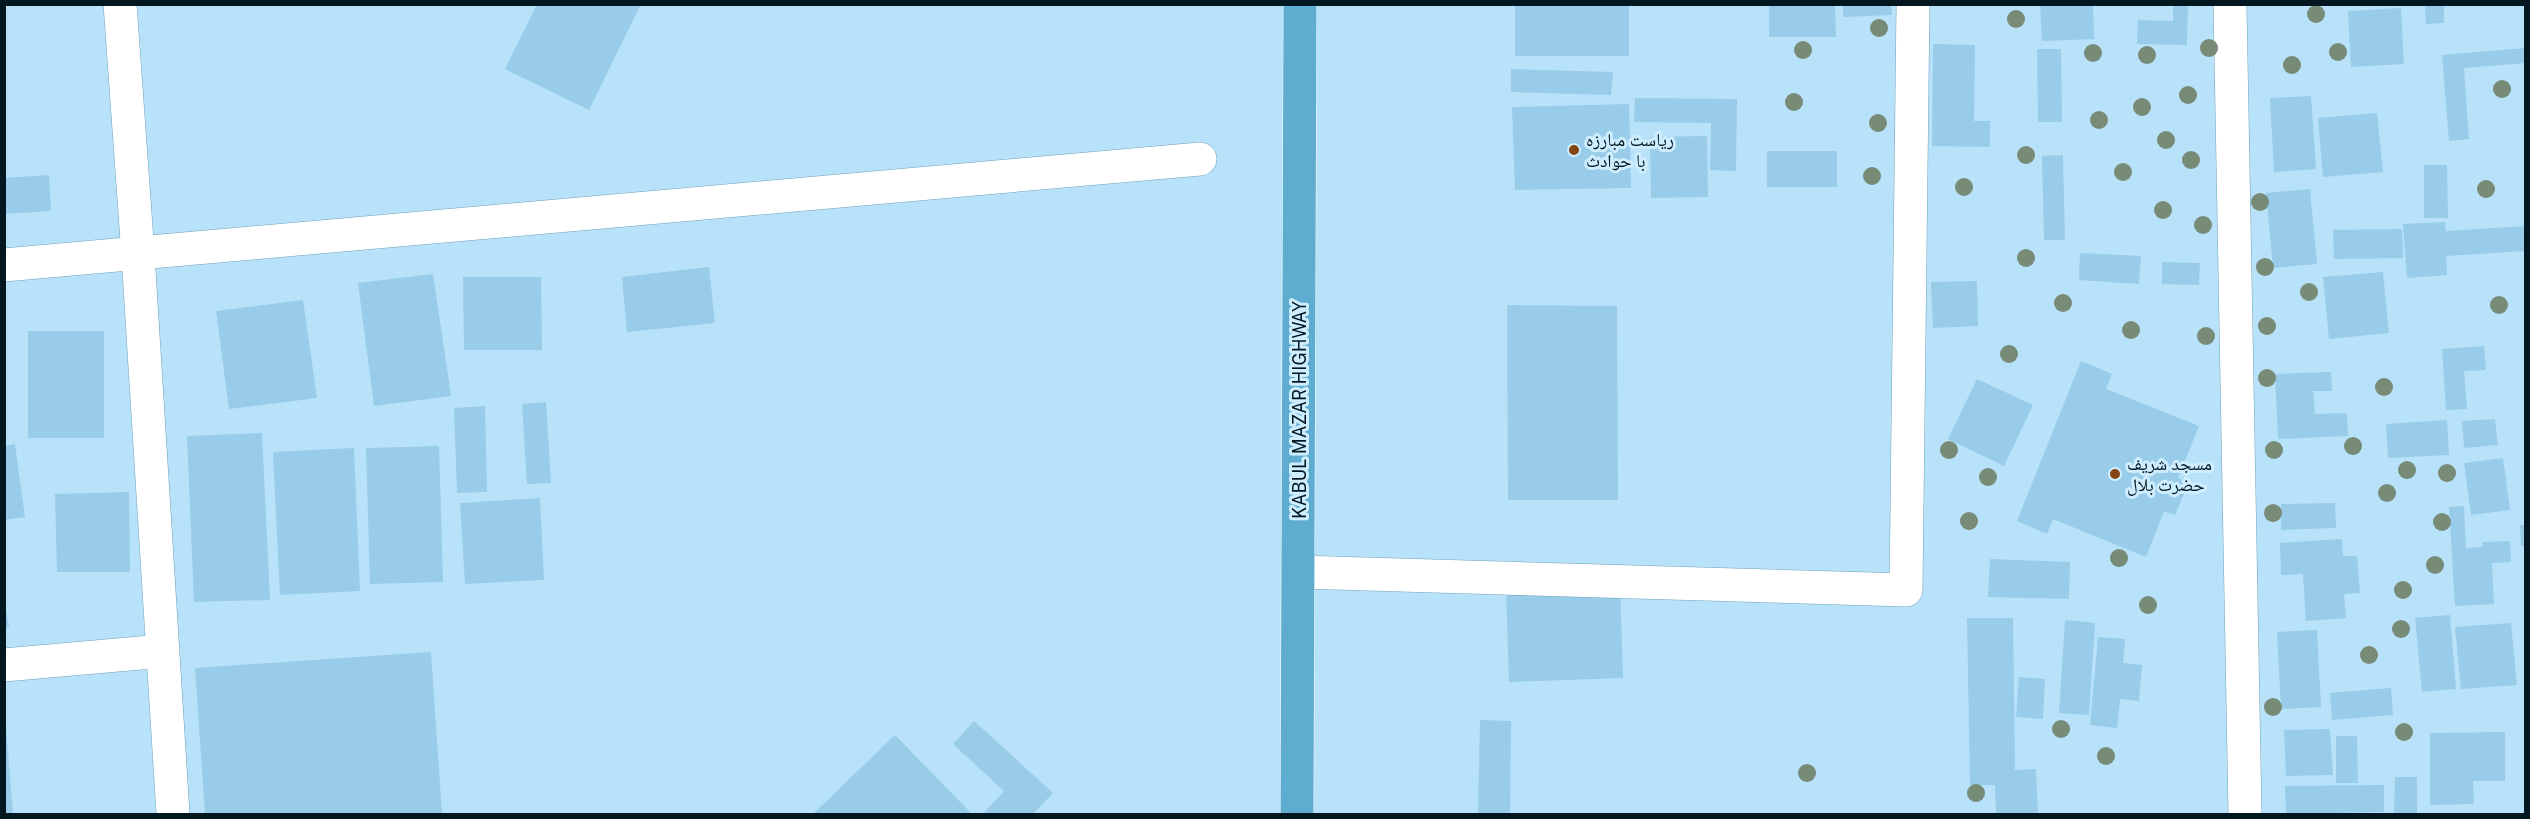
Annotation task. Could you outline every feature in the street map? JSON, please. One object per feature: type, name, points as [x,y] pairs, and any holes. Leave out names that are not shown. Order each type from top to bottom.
[{"type":"highway","name":"KABUL MAZAR HIGHWAY","points":[[1296,814],[1299,572],[1300,4]]},
{"type":"street","points":[[120,4],[173,814]]},
{"type":"street","points":[[1299,572],[1906,590],[1913,4]]},
{"type":"street","points":[[2230,4],[2245,814]]},
{"type":"street","points":[[4,265],[138,255],[1200,159]]},
{"type":"street","points":[[4,665],[163,651]]},
{"type":"building","points":[[537,4],[641,4],[589,110],[505,69]]},
{"type":"building","points":[[1515,4],[1629,4],[1629,56],[1515,56]]},
{"type":"building","points":[[1769,4],[1835,4],[1836,37],[1769,37]]},
{"type":"building","points":[[1843,4],[1891,4],[1892,15],[1843,17]]},
{"type":"building","points":[[2040,4],[2093,4],[2094,39],[2042,41]]},
{"type":"building","points":[[2173,4],[2188,4],[2187,45],[2137,44],[2138,20],[2173,21]]},
{"type":"building","points":[[2425,4],[2444,4],[2444,23],[2426,24]]},
{"type":"building","points":[[2401,8],[2404,64],[2351,67],[2348,11]]},
{"type":"building","points":[[1933,44],[1975,45],[1974,121],[1990,121],[1990,147],[1932,146]]},
{"type":"building","points":[[2526,48],[2526,63],[2464,68],[2469,139],[2449,141],[2442,55]]},
{"type":"building","points":[[2037,49],[2061,49],[2062,122],[2038,122]]},
{"type":"building","points":[[1511,69],[1613,72],[1611,95],[1511,92]]},
{"type":"building","points":[[2311,96],[2316,169],[2274,172],[2270,98]]},
{"type":"building","points":[[1635,98],[1737,99],[1736,171],[1710,170],[1711,123],[1634,122]]},
{"type":"building","points":[[1629,104],[1631,188],[1515,190],[1512,107]]},
{"type":"building","points":[[2377,113],[2383,172],[2323,177],[2318,118]]},
{"type":"building","points":[[1707,136],[1708,197],[1651,198],[1650,137]]},
{"type":"building","points":[[1767,151],[1837,151],[1837,187],[1767,187]]},
{"type":"building","points":[[2063,155],[2065,240],[2044,240],[2042,156]]},
{"type":"building","points":[[2424,165],[2447,165],[2448,218],[2424,218]]},
{"type":"building","points":[[49,175],[51,211],[4,214],[4,178]]},
{"type":"building","points":[[2310,189],[2317,264],[2273,268],[2266,193]]},
{"type":"building","points":[[2445,222],[2446,231],[2526,226],[2526,251],[2446,256],[2447,275],[2407,278],[2403,224]]},
{"type":"building","points":[[2402,229],[2403,258],[2334,259],[2333,230]]},
{"type":"building","points":[[2080,253],[2141,256],[2139,284],[2079,280]]},
{"type":"building","points":[[2162,262],[2200,263],[2199,285],[2162,284]]},
{"type":"building","points":[[709,267],[715,323],[627,332],[622,277]]},
{"type":"building","points":[[2383,272],[2389,333],[2329,339],[2323,277]]},
{"type":"building","points":[[433,274],[451,396],[374,406],[358,283]]},
{"type":"building","points":[[463,277],[541,277],[542,350],[464,350]]},
{"type":"building","points":[[1977,281],[1978,326],[1933,328],[1931,282]]},
{"type":"building","points":[[303,300],[317,398],[229,409],[216,311]]},
{"type":"building","points":[[1507,305],[1617,306],[1618,500],[1508,500]]},
{"type":"building","points":[[28,331],[104,331],[104,438],[28,438]]},
{"type":"building","points":[[2484,346],[2486,370],[2464,371],[2467,409],[2446,410],[2442,349]]},
{"type":"building","points":[[2081,361],[2112,374],[2106,389],[2199,426],[2178,478],[2189,482],[2175,515],[2164,511],[2146,557],[2053,519],[2047,534],[2017,521]]},
{"type":"building","points":[[2331,372],[2332,391],[2313,391],[2315,414],[2347,413],[2348,436],[2278,439],[2275,374]]},
{"type":"building","points":[[1977,379],[2033,405],[2004,466],[1948,439]]},
{"type":"building","points":[[546,402],[551,483],[527,484],[522,404]]},
{"type":"building","points":[[485,406],[487,492],[457,493],[454,408]]},
{"type":"building","points":[[2495,419],[2498,445],[2464,448],[2462,421]]},
{"type":"building","points":[[2447,420],[2449,455],[2388,458],[2386,424]]},
{"type":"building","points":[[262,433],[270,600],[194,602],[187,436]]},
{"type":"building","points":[[15,444],[25,517],[4,520],[4,446]]},
{"type":"building","points":[[439,446],[443,582],[370,584],[366,448]]},
{"type":"building","points":[[354,448],[360,591],[280,595],[273,452]]},
{"type":"building","points":[[2503,458],[2510,510],[2471,515],[2464,463]]},
{"type":"building","points":[[129,492],[130,572],[57,572],[55,494]]},
{"type":"building","points":[[540,498],[544,580],[465,584],[460,503]]},
{"type":"building","points":[[2335,503],[2336,528],[2281,530],[2281,504]]},
{"type":"building","points":[[2464,506],[2466,548],[2483,547],[2482,542],[2510,541],[2511,562],[2492,563],[2494,604],[2455,606],[2449,507]]},
{"type":"building","points":[[2520,525],[2526,525],[2526,546],[2521,546]]},
{"type":"building","points":[[2342,539],[2343,556],[2357,556],[2360,593],[2344,594],[2346,618],[2306,621],[2303,574],[2281,575],[2280,543]]},
{"type":"building","points":[[1990,559],[2070,562],[2069,599],[1988,597]]},
{"type":"building","points":[[1620,584],[1623,678],[1509,682],[1506,588]]},
{"type":"building","points":[[4,598],[9,627],[4,628]]},
{"type":"building","points":[[2450,615],[2456,689],[2422,692],[2415,618]]},
{"type":"building","points":[[1967,618],[2013,618],[2015,770],[2036,769],[2038,814],[1996,814],[1995,785],[1970,785]]},
{"type":"building","points":[[2065,620],[2095,623],[2089,715],[2059,713]]},
{"type":"building","points":[[2511,623],[2517,685],[2461,689],[2455,627]]},
{"type":"building","points":[[2317,630],[2321,707],[2281,709],[2277,632]]},
{"type":"building","points":[[2098,637],[2125,639],[2123,663],[2142,665],[2139,701],[2120,699],[2117,728],[2090,725]]},
{"type":"building","points":[[431,652],[442,814],[205,814],[195,668]]},
{"type":"building","points":[[2019,677],[2045,679],[2043,719],[2016,717]]},
{"type":"building","points":[[2391,688],[2393,715],[2332,720],[2330,693]]},
{"type":"building","points":[[1480,720],[1511,721],[1510,814],[1478,814]]},
{"type":"building","points":[[974,721],[1053,793],[1033,814],[983,814],[1004,791],[953,744]]},
{"type":"building","points":[[4,727],[6,727],[13,814],[4,814]]},
{"type":"building","points":[[2330,729],[2333,775],[2286,776],[2284,730]]},
{"type":"building","points":[[2505,732],[2505,781],[2473,781],[2474,804],[2430,805],[2430,733]]},
{"type":"building","points":[[895,735],[972,814],[813,814]]},
{"type":"building","points":[[2336,736],[2357,736],[2358,783],[2336,783]]},
{"type":"building","points":[[2395,777],[2417,777],[2417,814],[2394,814]]},
{"type":"building","points":[[2384,785],[2384,812],[2286,814],[2285,786]]},
{"type":"place","name":"ریاست مبارزه با حوادث","points":[[1574,150]]},
{"type":"place","name":"مسجد شریف حضرت بلال","points":[[2115,474]]}]
